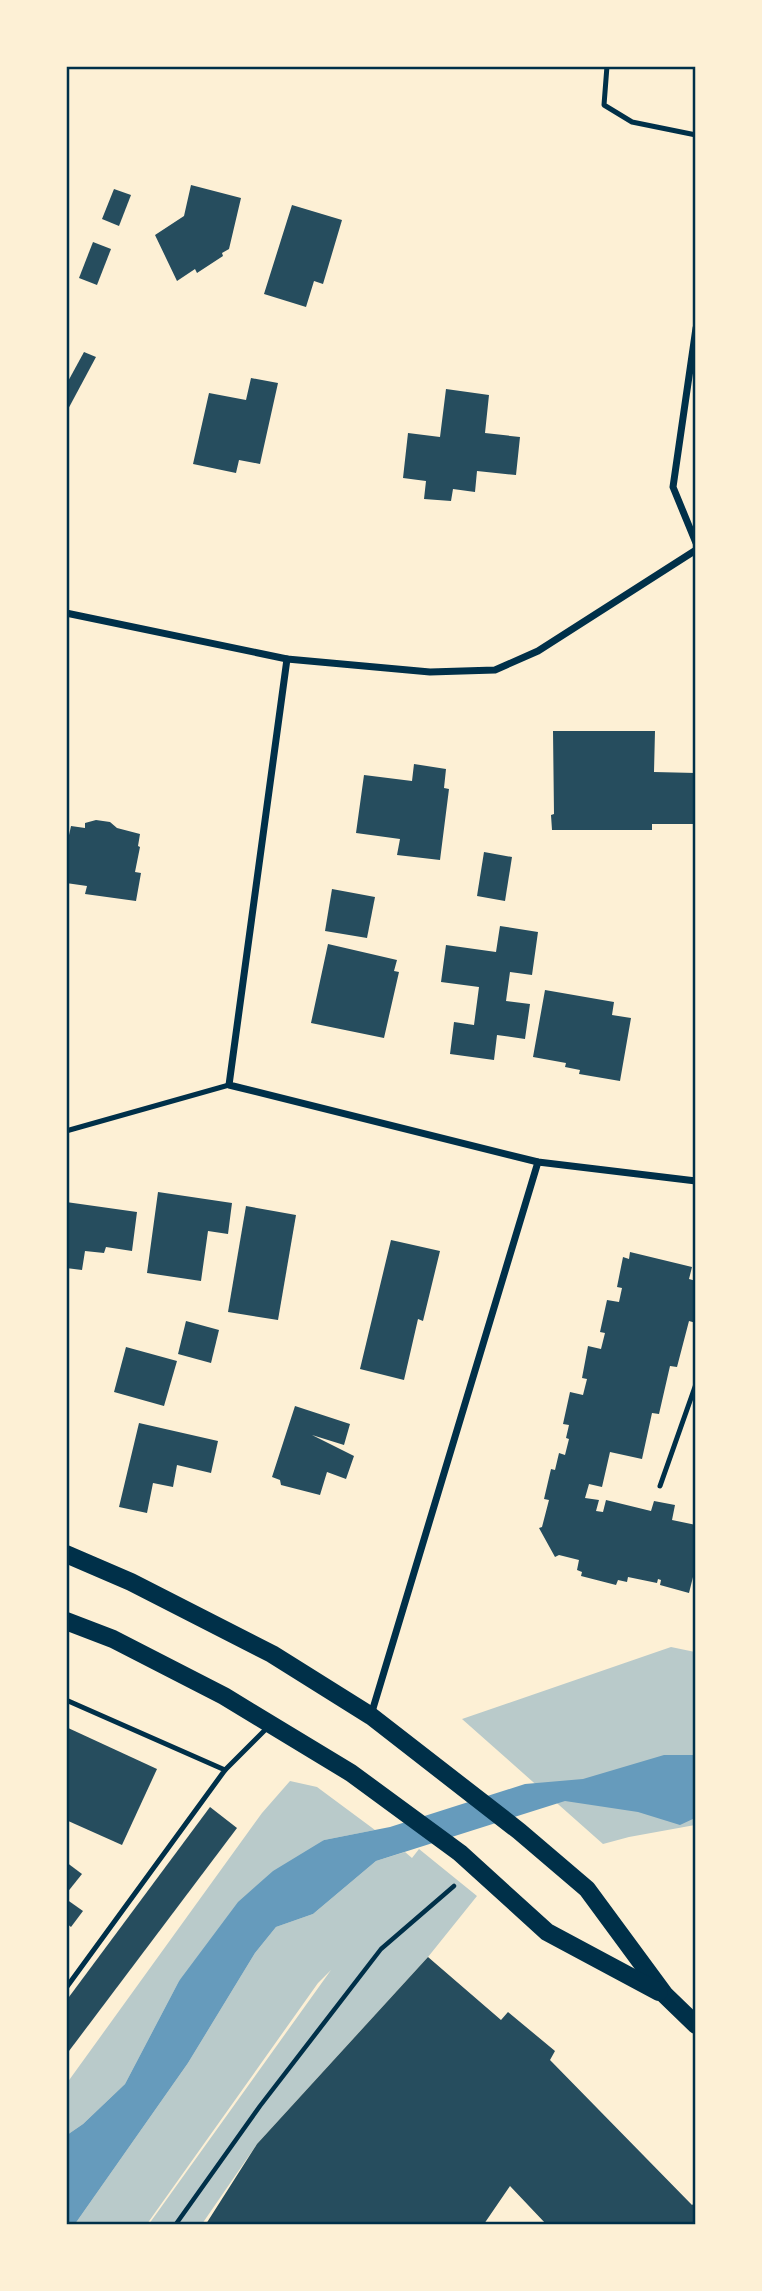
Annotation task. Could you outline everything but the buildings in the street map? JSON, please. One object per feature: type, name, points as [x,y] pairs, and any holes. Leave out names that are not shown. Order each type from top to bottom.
[{"type":"main road","points":[[66,1554],[131,1582],[272,1654],[402,1739],[519,1831],[587,1889],[665,1995],[695,2025]]},
{"type":"main road","points":[[66,1621],[113,1639],[225,1696],[369,1784],[460,1853],[547,1932],[665,1995]]},
{"type":"street","points":[[695,328],[673,487],[695,543]]},
{"type":"street","points":[[66,613],[287,659],[430,672],[495,670],[538,651],[695,550]]},
{"type":"street","points":[[287,659],[229,1084],[538,1162],[695,1181]]},
{"type":"street","points":[[370,1716],[538,1162]]},
{"type":"lane","points":[[607,66],[604,106],[632,122],[695,135]]},
{"type":"lane","points":[[66,1131],[229,1084]]},
{"type":"lane","points":[[660,1486],[695,1384]]},
{"type":"lane","points":[[66,1700],[225,1770]]},
{"type":"lane","points":[[66,1988],[225,1770],[271,1724]]},
{"type":"path","points":[[176,2224],[260,2106],[381,1949],[477,1868]]},
{"type":"shaded area","points":[[671,1647],[695,1652],[695,1825],[603,1844],[462,1719]]},
{"type":"shaded area","points":[[290,1781],[317,1787],[375,1830],[324,1840],[179,1981],[125,2084],[83,2124],[67,2135],[67,2083],[262,1813]]},
{"type":"shaded area","points":[[419,1849],[477,1896],[428,1957],[257,2144],[202,2224],[149,2224],[331,1970],[318,1983],[147,2224],[75,2224],[188,2063],[255,1953],[276,1927],[313,1914],[376,1861],[405,1852],[412,1858]]},
{"type":"water","points":[[664,1755],[695,1755],[695,1818],[680,1825],[638,1812],[565,1801],[376,1861],[313,1914],[276,1927],[255,1953],[188,2063],[75,2224],[67,2224],[67,2135],[83,2124],[125,2084],[179,1981],[238,1902],[273,1871],[324,1840],[390,1827],[525,1784],[583,1779]]}]
